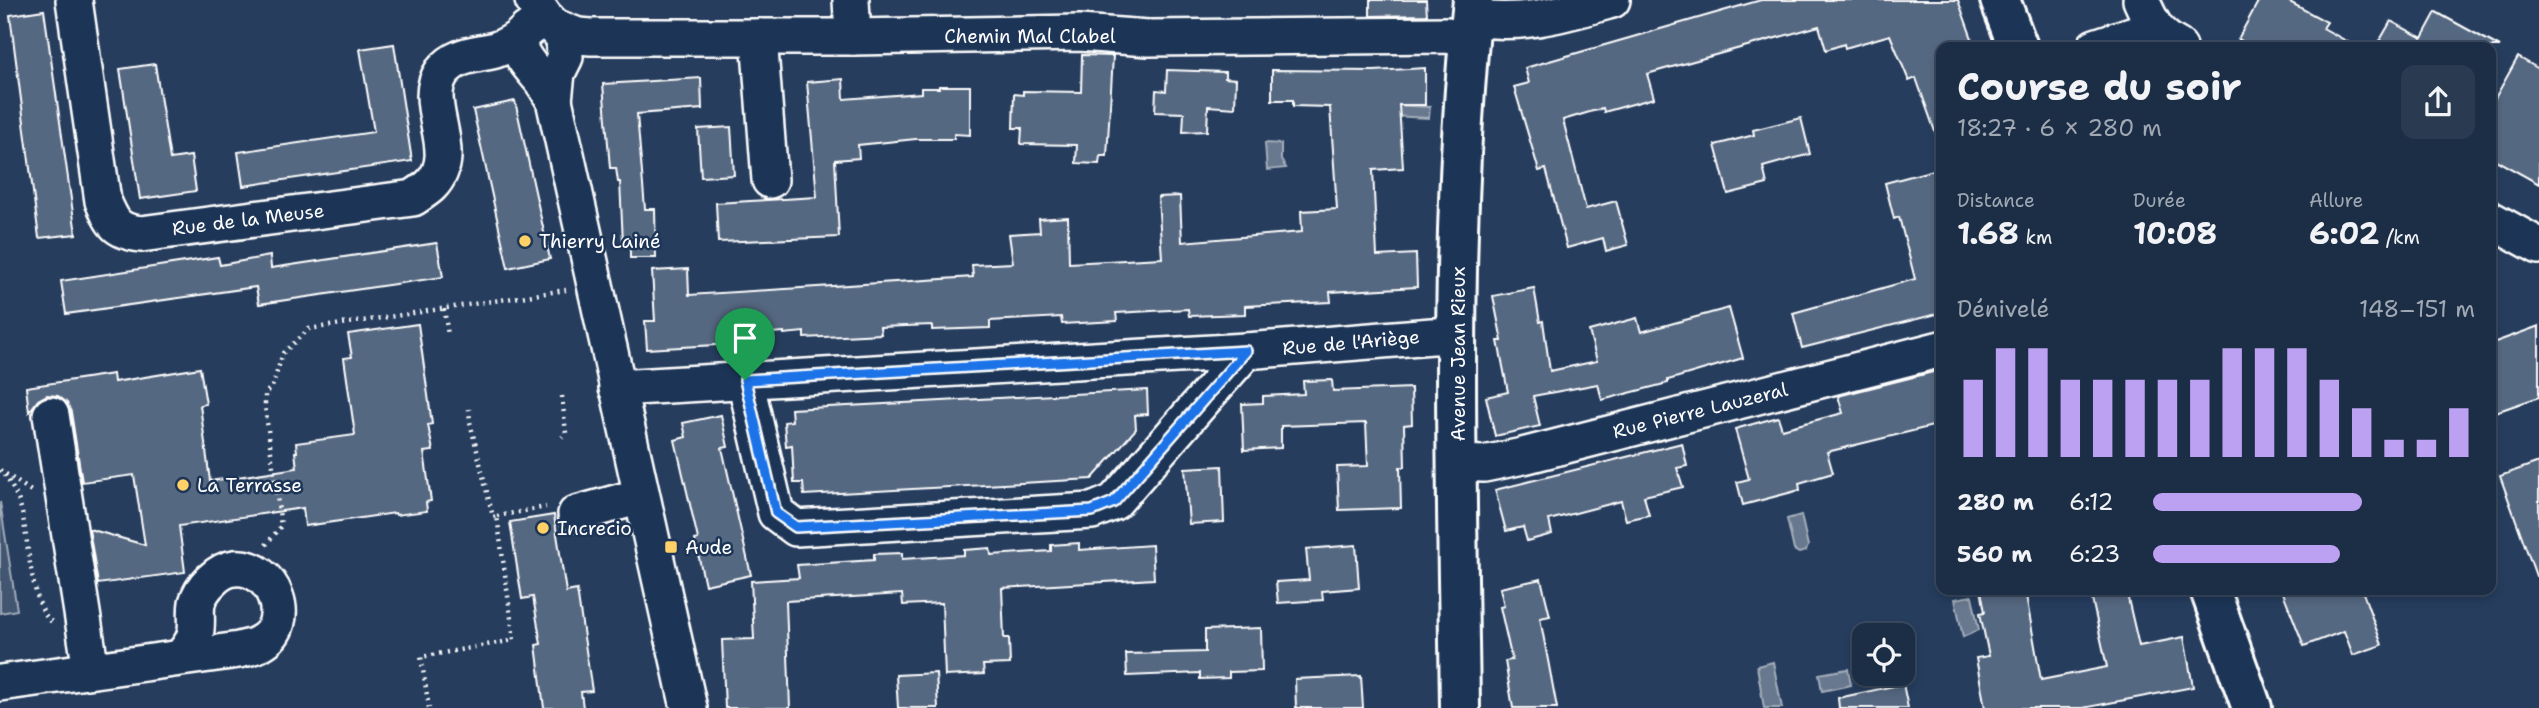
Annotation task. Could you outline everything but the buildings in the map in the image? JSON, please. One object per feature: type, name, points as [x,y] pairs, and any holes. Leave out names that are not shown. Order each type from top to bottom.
[{"type":"main road","points":[[2000,0],[2016,42]]},
{"type":"main road","name":"Avenue Jean Rieux","points":[[1460,708],[1457,336],[1464,98],[1471,19]]},
{"type":"main road","points":[[2212,595],[2248,707]]},
{"type":"street","name":"Rue de la Meuse","points":[[74,0],[103,201],[112,222],[124,232],[141,234],[413,198],[431,185],[442,169],[444,149],[435,91],[441,74],[452,62],[470,54],[541,38]]},
{"type":"street","points":[[851,0],[853,37]]},
{"type":"street","name":"Chemin Mal Clabel","points":[[541,38],[1079,33],[1148,38],[1447,35],[1471,19],[1499,23],[1551,17],[1612,0]]},
{"type":"street","points":[[2109,42],[2158,25]]},
{"type":"street","points":[[759,37],[770,180]]},
{"type":"street","points":[[541,38],[538,76],[554,100],[689,708]]},
{"type":"street","points":[[2496,222],[2539,246]]},
{"type":"street","name":"Rue de l'Ariège","points":[[617,388],[1457,336]]},
{"type":"street","name":"Rue Pierre Lauzeral","points":[[1458,463],[1484,464],[1523,456],[1936,350]]},
{"type":"street","points":[[745,380],[776,513],[796,527],[1092,511],[1114,502],[1246,351]]},
{"type":"street","points":[[51,415],[89,655]]},
{"type":"street","points":[[576,514],[641,496]]},
{"type":"street","points":[[0,683],[89,655],[180,658],[239,650],[260,643],[270,635],[279,610],[275,592],[264,578],[249,570],[234,568],[219,575],[206,586],[197,601],[196,633],[191,646],[180,658]]},
{"type":"path","points":[[234,568],[264,547],[281,526],[265,393],[272,387],[283,352],[309,330],[594,286]]},
{"type":"path","points":[[444,309],[448,335]]},
{"type":"path","points":[[562,396],[566,433],[562,438]]},
{"type":"path","points":[[469,409],[493,517],[524,511]]},
{"type":"path","points":[[0,470],[20,504],[37,594],[45,617],[67,633],[89,655]]},
{"type":"path","points":[[429,708],[421,657],[514,640],[497,516]]},
{"type":"shaded area","points":[[1391,105],[1430,107],[1429,118],[1391,116]]},
{"type":"shaded area","points":[[1265,143],[1281,144],[1281,160],[1286,168],[1267,170]]},
{"type":"shaded area","points":[[0,502],[17,610],[0,613]]},
{"type":"shaded area","points":[[1801,515],[1808,546],[1806,551],[1799,553],[1794,550],[1787,519]]},
{"type":"shaded area","points":[[1972,596],[1979,630],[1963,637],[1955,599]]},
{"type":"shaded area","points":[[1773,662],[1782,708],[1764,708],[1757,666]]},
{"type":"shaded area","points":[[1848,669],[1851,685],[1822,691],[1819,674]]},
{"type":"place","name":"Thierry Lainé","points":[[525,241]]},
{"type":"place","name":"La Terrasse","points":[[183,485]]},
{"type":"place","name":"Increcio","points":[[543,528]]},
{"type":"place","name":"Aude","points":[[671,547]]},
{"type":"route","points":[[1246,351],[1114,502],[1092,511],[796,527],[776,513],[745,380],[1146,357],[1246,351]]}]
